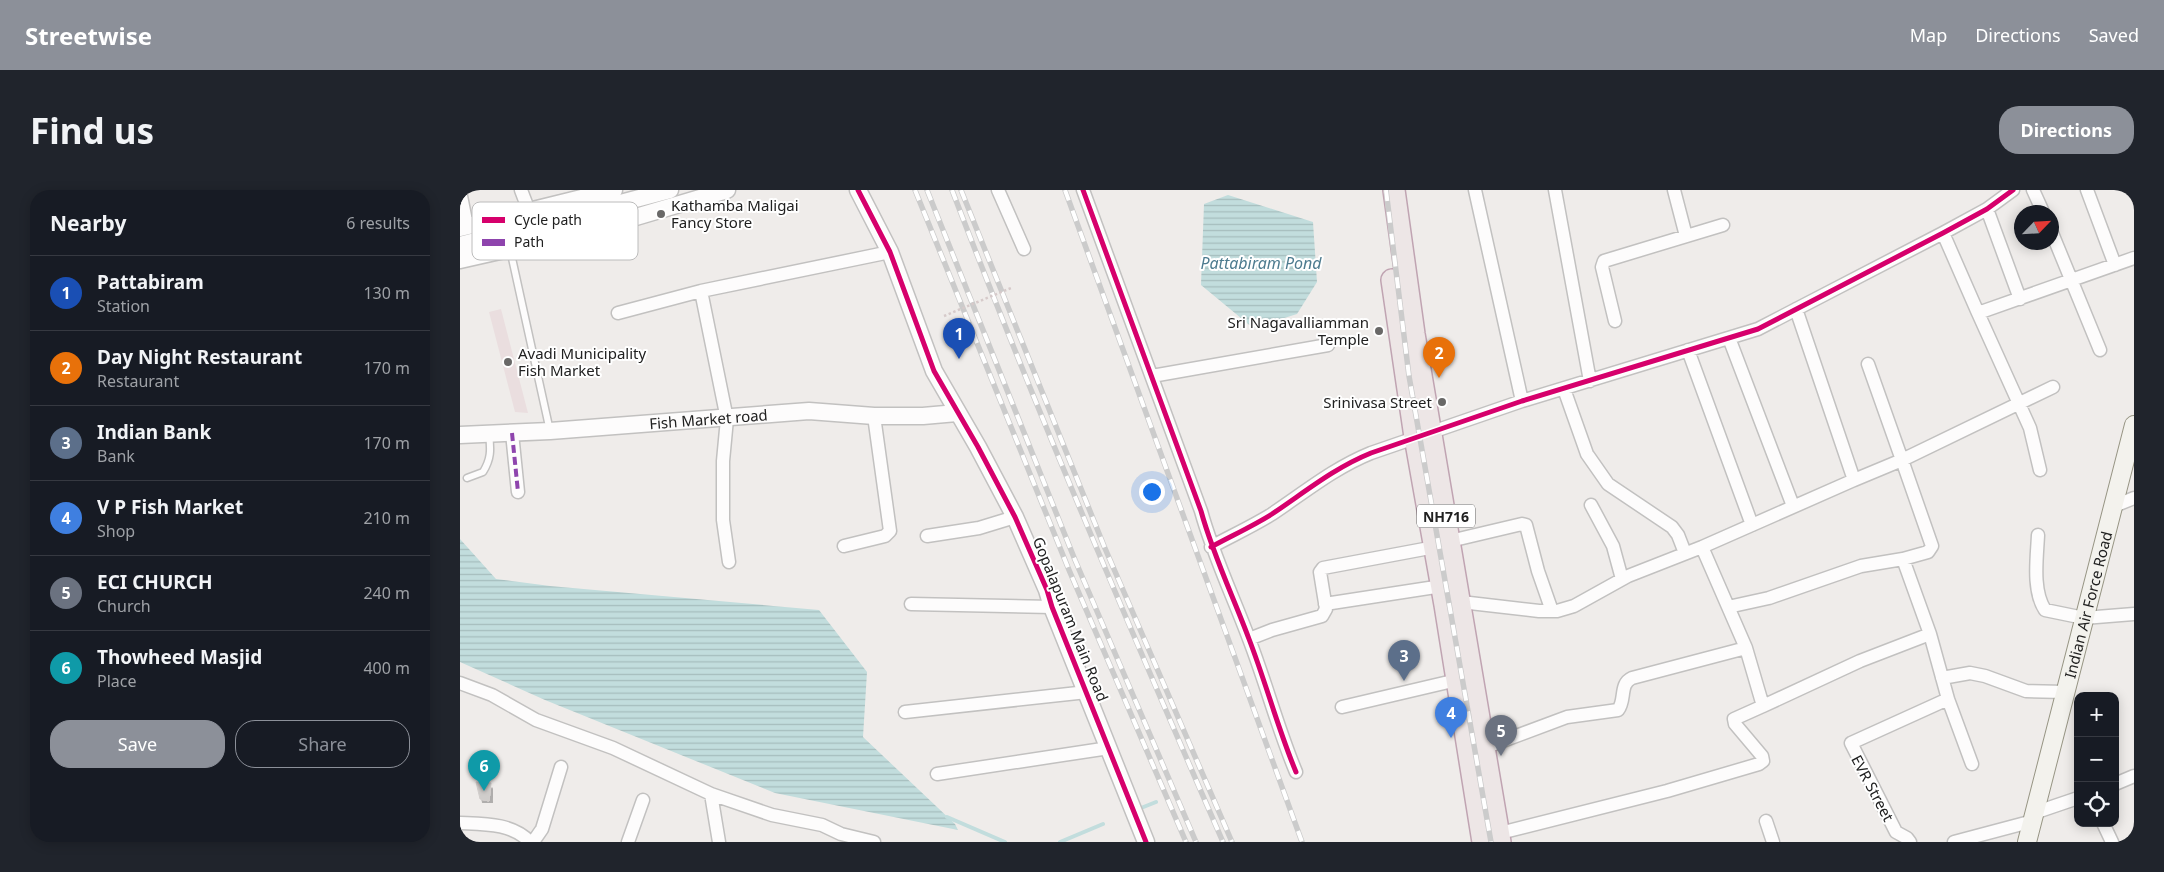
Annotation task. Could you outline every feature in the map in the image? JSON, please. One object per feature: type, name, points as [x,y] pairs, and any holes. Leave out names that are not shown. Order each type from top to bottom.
[{"type":"highway","name":"NH716","points":[[1382,190],[1399,336],[1423,434],[1443,544],[1461,602],[1484,748],[1491,839]]},
{"type":"highway","name":"NH716","points":[[1394,190],[1423,434]]},
{"type":"highway","name":"NH716","points":[[1443,544],[1442,586],[1457,680],[1491,839]]},
{"type":"main road","name":"Indian Air Force Road","points":[[2027,842],[2134,425]]},
{"type":"street","points":[[520,190],[525,202]]},
{"type":"street","points":[[565,202],[614,190]]},
{"type":"street","points":[[624,202],[670,190]]},
{"type":"street","points":[[638,216],[727,190]]},
{"type":"street","name":"Gopalapuram Main Road","points":[[858,190],[890,252],[934,371],[978,447],[1015,517],[1047,590],[1052,607],[1146,842]]},
{"type":"street","points":[[998,190],[1024,249]]},
{"type":"street","points":[[1083,190],[1201,511],[1211,547],[1250,639],[1271,699],[1282,739],[1296,772]]},
{"type":"street","points":[[1475,190],[1522,401]]},
{"type":"street","points":[[1555,190],[1590,381]]},
{"type":"street","points":[[1674,190],[1686,236]]},
{"type":"street","points":[[1211,547],[1271,514],[1348,462],[1423,434],[1522,401],[1758,329],[1943,234],[1987,209],[2013,190]]},
{"type":"street","points":[[2033,190],[2040,205]]},
{"type":"street","points":[[2087,190],[2115,265]]},
{"type":"street","points":[[460,191],[464,227]]},
{"type":"street","points":[[1987,209],[2020,299]]},
{"type":"street","points":[[1614,321],[1602,268],[1604,261],[1723,225]]},
{"type":"street","points":[[1943,234],[2030,428],[2040,470]]},
{"type":"street","points":[[2059,249],[2100,350]]},
{"type":"street","points":[[618,313],[700,291],[890,252]]},
{"type":"street","points":[[1978,313],[2073,282],[2134,258]]},
{"type":"street","points":[[700,291],[727,419],[723,460],[723,520],[729,562]]},
{"type":"street","points":[[1796,309],[1854,480]]},
{"type":"street","points":[[1729,338],[1793,506]]},
{"type":"street","points":[[1152,376],[1328,345]]},
{"type":"street","points":[[1688,350],[1752,525]]},
{"type":"street","points":[[1728,607],[1769,598],[1861,566],[1903,559],[1928,552],[1932,546],[1868,364]]},
{"type":"street","points":[[1461,602],[1552,611],[1574,606],[1622,579],[1702,547],[1902,460],[2053,386]]},
{"type":"street","points":[[1564,388],[1587,454],[1608,484],[1672,527],[1678,535],[1685,553]]},
{"type":"street","name":"Fish Market road","points":[[460,435],[727,419],[809,411],[874,416],[922,416],[957,413]]},
{"type":"street","points":[[844,546],[885,536],[890,531],[874,416]]},
{"type":"street","points":[[512,433],[518,492]]},
{"type":"street","points":[[2114,506],[2134,498]]},
{"type":"street","points":[[1591,506],[1613,546],[1622,579]]},
{"type":"street","points":[[927,536],[979,528],[1015,517]]},
{"type":"street","points":[[1250,639],[1272,630],[1320,617],[1324,613],[1325,604],[1320,572],[1323,568],[1443,544],[1522,524],[1526,525],[1538,571],[1552,611]]},
{"type":"street","points":[[2038,535],[2037,578],[2041,605],[2045,610],[2084,618],[2134,614]]},
{"type":"street","points":[[1702,547],[1746,648],[1763,706]]},
{"type":"street","points":[[1903,559],[1930,634],[1948,699],[1972,764]]},
{"type":"street","points":[[1325,604],[1442,586]]},
{"type":"street","points":[[911,604],[1052,607]]},
{"type":"street","points":[[1491,839],[1759,764],[1763,761],[1762,756],[1735,724],[1734,719],[1860,661],[1930,634]]},
{"type":"street","points":[[1484,748],[1566,717],[1618,710],[1622,704],[1625,684],[1627,680],[1632,678],[1746,648]]},
{"type":"street","points":[[1942,678],[1970,673],[1985,676],[2026,691],[2065,692]]},
{"type":"street","points":[[1342,707],[1457,680]]},
{"type":"street","points":[[460,683],[492,695],[536,720],[613,748],[711,794],[772,815],[822,826],[841,838],[874,842]]},
{"type":"street","points":[[905,712],[1087,692]]},
{"type":"street","name":"EVR Street","points":[[1908,839],[1896,832],[1851,743],[1855,739],[1948,699]]},
{"type":"street","points":[[937,774],[1109,748]]},
{"type":"street","points":[[460,822],[498,825],[517,832],[531,842],[542,829],[561,767]]},
{"type":"street","points":[[2119,782],[2134,776]]},
{"type":"street","points":[[711,794],[718,842]]},
{"type":"street","points":[[628,842],[642,800]]},
{"type":"street","points":[[1954,842],[2033,817],[2074,800]]},
{"type":"street","points":[[1766,821],[1773,842]]},
{"type":"street","points":[[2104,827],[2112,842]]},
{"type":"street","points":[[1889,842],[1908,839]]},
{"type":"lane","points":[[512,260],[550,431]]},
{"type":"lane","points":[[467,478],[483,472],[488,463],[491,453],[488,434]]},
{"type":"path","points":[[944,316],[1011,288]]},
{"type":"shaded area","name":"Avadi Municipality Fish Market","points":[[501,309],[528,413],[515,412],[489,312]]},
{"type":"water","name":"Pattabiram Pond","points":[[1228,195],[1313,222],[1317,282],[1297,314],[1253,328],[1201,285],[1204,204]]},
{"type":"water","points":[[460,539],[496,579],[550,586],[819,610],[867,672],[863,737],[955,824],[958,830],[775,793],[545,700],[460,662]]},
{"type":"building","points":[[476,782],[491,783],[489,801],[480,799]]},
{"type":"waterway","points":[[1141,808],[1156,802]]},
{"type":"waterway","points":[[947,817],[1005,842]]},
{"type":"waterway","points":[[1060,842],[1103,824]]},
{"type":"railway","points":[[915,190],[1069,570],[1186,842]]},
{"type":"railway","points":[[927,190],[1075,560],[1196,842]]},
{"type":"railway","points":[[952,190],[1050,436],[1223,842]]},
{"type":"railway","points":[[961,190],[1104,546],[1232,842]]},
{"type":"railway","points":[[1065,190],[1302,842]]},
{"type":"railway","points":[[1386,190],[1409,376],[1491,842]]},
{"type":"marked path","points":[[512,433],[518,492]]},
{"type":"cycle path","points":[[858,190],[890,252],[934,371],[978,447],[1015,517],[1047,590],[1052,607],[1146,842]]},
{"type":"cycle path","points":[[1083,190],[1296,772]]},
{"type":"cycle path","points":[[1211,547],[1272,514],[1332,473],[1371,453],[1522,401],[1758,329],[1943,233],[1987,209],[2013,190]]},
{"type":"place","name":"Kathamba Maligai Fancy Store","points":[[661,214]]},
{"type":"place","name":"Sri Nagavalliamman Temple","points":[[1379,331]]},
{"type":"place","name":"Pattabiram","points":[[959,359]]},
{"type":"place","name":"Avadi Municipality Fish Market","points":[[508,362]]},
{"type":"place","name":"Day Night Restaurant","points":[[1439,378]]},
{"type":"place","name":"Srinivasa Street","points":[[1442,402]]},
{"type":"place","name":"Indian Bank","points":[[1404,681]]},
{"type":"place","name":"V P Fish Market","points":[[1451,738]]},
{"type":"place","name":"ECI CHURCH","points":[[1501,756]]},
{"type":"place","name":"Thowheed Masjid","points":[[484,791]]}]
